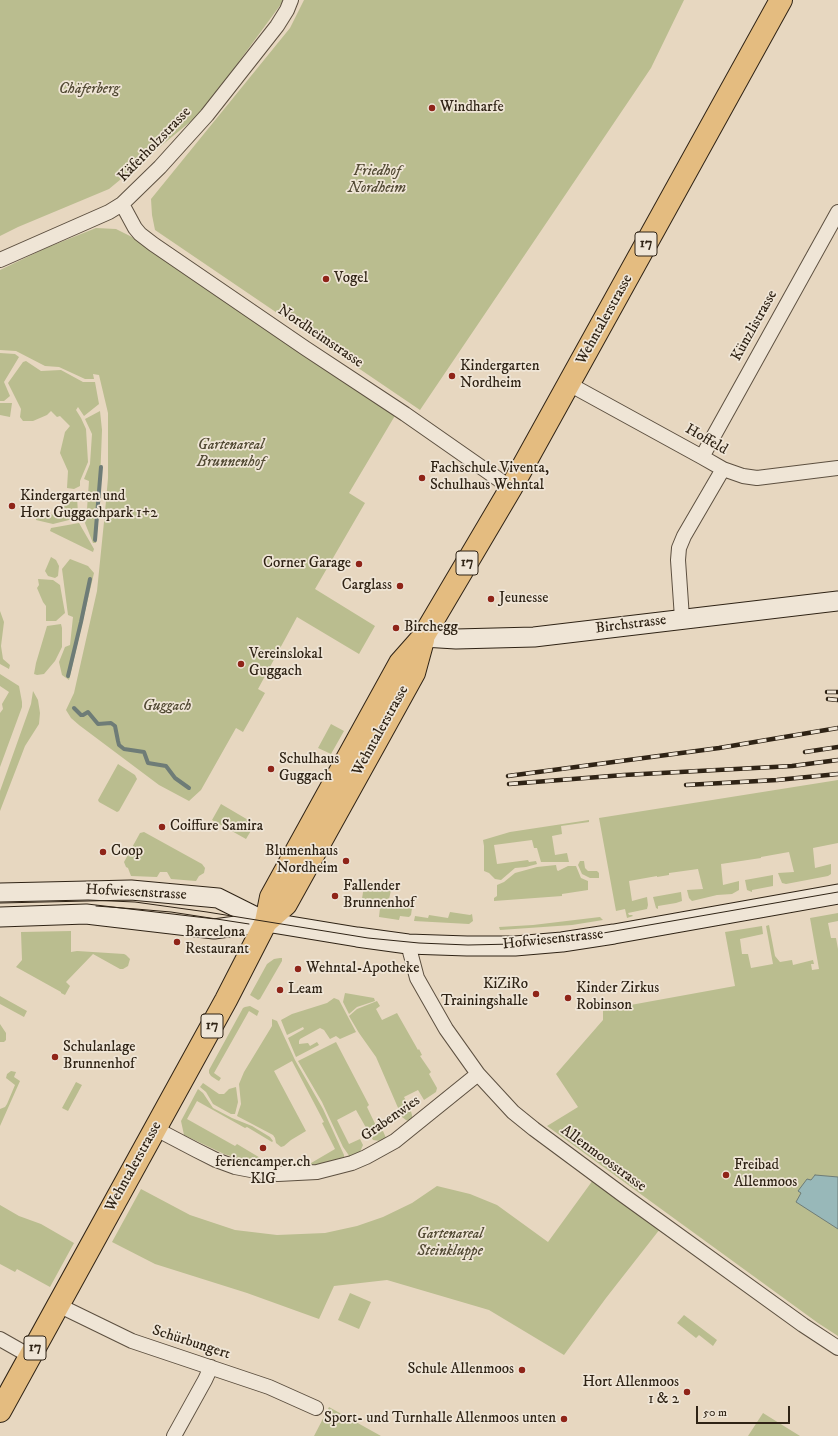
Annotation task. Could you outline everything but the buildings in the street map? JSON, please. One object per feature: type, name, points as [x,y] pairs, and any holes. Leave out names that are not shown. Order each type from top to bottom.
[{"type":"main road","name":"Wehntalerstrasse","points":[[0,1411],[226,1000],[266,922],[271,897],[400,662],[423,637],[511,488],[781,0]]},
{"type":"street","name":"Käferholzstrasse","points":[[7,254],[109,212],[122,204],[160,167],[207,115],[277,26],[287,10],[291,0]]},
{"type":"street","name":"Nordheimstrasse","points":[[122,204],[135,228],[153,244],[511,488]]},
{"type":"street","name":"Künzlistrasse","points":[[702,456],[838,212]]},
{"type":"street","name":"Hoffeld","points":[[569,384],[702,456],[723,469],[743,476],[757,478],[838,468]]},
{"type":"street","points":[[682,618],[678,566],[679,548],[684,536],[723,469]]},
{"type":"street","name":"Birchstrasse","points":[[423,637],[456,639],[534,637],[682,618],[838,601]]},
{"type":"street","name":"Hofwiesenstrasse","points":[[0,893],[131,890],[218,898],[266,922]]},
{"type":"street","name":"Hofwiesenstrasse","points":[[0,917],[86,914],[214,929],[266,922],[408,944],[508,946],[562,942],[838,894]]},
{"type":"street","name":"Allenmoosstrasse","points":[[408,944],[417,978],[446,1029],[478,1074],[509,1107],[534,1129],[796,1320],[838,1348]]},
{"type":"street","name":"Grabenwies","points":[[156,1128],[216,1160],[235,1166],[278,1174],[318,1172],[352,1163],[395,1141],[478,1074]]},
{"type":"street","name":"Schürbungert","points":[[58,1305],[132,1341],[269,1387],[316,1408]]},
{"type":"street","points":[[0,1339],[30,1356]]},
{"type":"street","points":[[174,1436],[211,1367]]},
{"type":"green space","name":"Chäferberg","points":[[0,0],[284,0],[202,112],[109,189],[0,236]]},
{"type":"green space","name":"Friedhof Nordheim","points":[[304,0],[684,0],[651,68],[420,410],[155,230],[151,199],[290,28]]},
{"type":"green space","name":"Gartenareal Brunnenhof","points":[[96,228],[116,229],[136,239],[396,414],[349,493],[365,503],[315,589],[375,626],[359,654],[297,617],[258,689],[265,693],[243,732],[236,728],[201,790],[189,801],[159,785],[79,725],[71,718],[66,710],[74,693],[97,591],[105,512],[108,478],[108,413],[99,375],[93,374],[94,379],[85,379],[59,367],[45,366],[16,351],[0,350],[0,270],[46,248]]},
{"type":"green space","points":[[0,353],[15,354],[19,357],[4,382],[10,396],[4,401],[0,401]]},
{"type":"green space","points":[[26,361],[41,371],[61,370],[83,382],[95,382],[99,404],[84,416],[78,407],[76,410],[86,429],[88,462],[80,481],[80,486],[74,489],[67,488],[68,471],[60,453],[65,432],[70,426],[60,416],[57,417],[51,411],[47,415],[33,421],[23,421],[20,417],[21,409],[8,383],[23,362]]},
{"type":"green space","points":[[0,403],[12,403],[10,417],[0,415]]},
{"type":"green space","points":[[100,411],[102,430],[99,507],[85,516],[82,515],[82,510],[87,509],[89,481],[84,479],[90,464],[92,434],[85,419]]},
{"type":"green space","points":[[66,493],[77,497],[77,518],[53,524],[36,520],[36,514],[63,515]]},
{"type":"green space","points":[[99,512],[96,543],[93,543],[85,523],[86,519]]},
{"type":"green space","points":[[79,523],[94,549],[93,552],[50,531],[51,528]]},
{"type":"green space","points":[[51,557],[56,560],[59,566],[58,576],[55,578],[48,576],[45,571]]},
{"type":"green space","points":[[70,559],[88,566],[94,573],[69,680],[62,675],[59,662],[65,647],[70,645],[73,617],[68,615],[62,569]]},
{"type":"green space","points":[[38,579],[53,580],[60,585],[65,613],[56,621],[46,621],[46,606],[37,588],[39,585]]},
{"type":"green space","points":[[0,611],[4,622],[1,646],[3,659],[10,665],[9,669],[0,664]]},
{"type":"green space","points":[[61,624],[62,647],[55,661],[44,674],[34,674],[47,626]]},
{"type":"green space","points":[[0,674],[19,686],[22,707],[0,767],[0,713],[3,709],[2,704],[9,692],[0,686]]},
{"type":"green space","points":[[33,691],[38,700],[40,713],[39,724],[25,746],[0,811],[0,791],[31,704]]},
{"type":"green space","points":[[331,724],[344,731],[331,754],[318,748]]},
{"type":"green space","points":[[118,764],[135,775],[137,779],[117,812],[98,800]]},
{"type":"green space","points":[[838,780],[838,843],[813,848],[815,868],[831,864],[831,874],[828,876],[786,884],[782,883],[778,873],[794,872],[789,852],[721,864],[723,885],[739,881],[739,890],[732,894],[717,895],[692,901],[689,898],[687,890],[703,889],[698,869],[629,881],[632,901],[647,897],[647,909],[628,913],[629,915],[633,916],[627,918],[625,909],[616,911],[599,818]]},
{"type":"green space","points":[[221,804],[255,824],[246,839],[212,820]]},
{"type":"green space","points":[[589,820],[589,822],[561,826],[562,834],[552,836],[555,855],[567,853],[569,862],[541,862],[537,848],[534,848],[532,840],[494,845],[497,864],[528,860],[529,862],[536,861],[537,864],[515,868],[501,880],[495,879],[489,873],[484,871],[483,840],[510,832]]},
{"type":"green space","points":[[144,832],[202,864],[205,868],[204,873],[199,876],[196,881],[171,879],[167,872],[160,872],[157,877],[131,876],[124,862],[140,833]]},
{"type":"green space","points":[[580,861],[584,861],[585,868],[588,871],[597,871],[599,873],[599,878],[590,878],[582,874],[578,865]]},
{"type":"green space","points":[[556,865],[558,871],[568,866],[576,866],[581,878],[588,881],[588,890],[562,894],[562,896],[494,901],[494,898],[497,896],[497,885],[504,882],[515,873],[537,867]]},
{"type":"green space","points":[[773,875],[773,886],[752,890],[752,892],[747,890],[745,880]]},
{"type":"green space","points":[[364,886],[391,890],[388,904],[412,908],[411,915],[409,917],[400,916],[399,920],[379,917],[380,908],[361,905]]},
{"type":"green space","points":[[681,892],[682,901],[658,906],[658,909],[656,908],[653,897]]},
{"type":"green space","points":[[450,912],[472,914],[473,921],[469,924],[414,921],[415,916],[428,918],[429,915],[448,918]]},
{"type":"green space","name":"Freibad Allenmoos","points":[[838,913],[838,921],[828,923],[831,938],[836,938],[838,949],[838,1336],[547,1126],[578,1107],[556,1074],[603,1020],[603,1010],[735,986],[725,932],[762,926],[763,934],[740,939],[742,954],[748,954],[751,968],[773,964],[766,926],[769,925],[775,956],[780,962],[792,960],[793,965],[813,960],[814,964],[811,964],[812,970],[819,969],[810,918]]},
{"type":"green space","points":[[600,917],[603,920],[572,925],[500,930],[499,927],[533,925]]},
{"type":"green space","points":[[71,931],[71,952],[77,951],[124,954],[130,959],[128,966],[120,969],[93,954],[66,982],[70,986],[65,995],[16,967],[22,960],[21,932]]},
{"type":"green space","points":[[282,958],[282,961],[260,999],[258,1000],[250,995],[267,964],[274,959]]},
{"type":"green space","points":[[345,993],[374,998],[375,1001],[357,1007],[349,1014],[343,1002]]},
{"type":"green space","points":[[0,996],[27,1011],[24,1017],[0,1004]]},
{"type":"green space","points":[[334,998],[339,1000],[356,1032],[340,1039],[336,1036],[330,1039],[324,1030],[320,1028],[299,1041],[299,1044],[308,1043],[310,1046],[317,1042],[319,1045],[296,1057],[288,1038],[304,1029],[303,1027],[287,1035],[281,1020],[292,1014],[327,1003]]},
{"type":"green space","points":[[377,1001],[380,1006],[376,1009],[382,1020],[397,1013],[418,1050],[419,1049],[422,1055],[420,1056],[431,1072],[429,1074],[437,1088],[436,1092],[424,1100],[418,1090],[404,1097],[412,1115],[412,1118],[408,1121],[402,1117],[376,1057],[349,1016],[357,1009]]},
{"type":"green space","points":[[250,1006],[259,1011],[257,1016],[249,1011],[214,1073],[221,1078],[219,1081],[211,1076],[209,1070],[243,1008]]},
{"type":"green space","points":[[272,1019],[277,1021],[295,1060],[323,1109],[344,1157],[325,1163],[306,1166],[335,1149],[322,1123],[324,1122],[292,1061],[274,1071],[306,1131],[281,1147],[276,1143],[273,1135],[237,1116],[241,1104],[239,1084],[244,1072],[272,1026]]},
{"type":"green space","points":[[0,1024],[6,1033],[6,1040],[4,1042],[0,1042]]},
{"type":"green space","points":[[336,1042],[369,1105],[367,1107],[379,1132],[383,1131],[386,1138],[380,1141],[373,1140],[356,1110],[337,1120],[349,1144],[360,1139],[363,1145],[360,1152],[350,1157],[343,1147],[322,1102],[298,1061]]},
{"type":"green space","points":[[11,1071],[16,1072],[14,1077],[20,1081],[0,1126],[0,1109],[5,1107],[7,1104],[15,1085],[6,1078],[7,1074]]},
{"type":"green space","points":[[76,1082],[82,1085],[68,1111],[62,1108]]},
{"type":"green space","points":[[203,1083],[219,1094],[224,1094],[229,1089],[236,1087],[238,1102],[235,1114],[231,1114],[213,1104],[206,1092],[200,1087]]},
{"type":"green space","points":[[198,1089],[203,1093],[213,1108],[252,1126],[270,1137],[273,1141],[272,1142],[247,1127],[245,1128],[197,1101],[187,1119],[235,1146],[237,1144],[270,1165],[249,1162],[224,1154],[184,1135],[181,1121]]},
{"type":"green space","name":"Gartenareal Steinkluppe","points":[[593,1180],[660,1229],[564,1355],[489,1310],[387,1280],[334,1286],[319,1319],[247,1293],[155,1264],[112,1242],[141,1189],[190,1215],[235,1230],[277,1235],[325,1233],[357,1226],[383,1217],[412,1203],[437,1186],[470,1194],[497,1205],[548,1242]]},
{"type":"green space","points":[[0,1205],[19,1216],[41,1224],[74,1243],[50,1287],[17,1269],[15,1272],[0,1264]]},
{"type":"green space","points":[[350,1293],[371,1302],[359,1329],[338,1320]]},
{"type":"green space","points":[[684,1315],[717,1340],[713,1346],[699,1335],[696,1338],[677,1323]]},
{"type":"green space","points":[[329,1407],[381,1436],[314,1436]]},
{"type":"green space","points":[[763,1413],[800,1436],[748,1436]]},
{"type":"water","points":[[815,1175],[838,1177],[838,1229],[796,1202],[801,1193],[798,1191],[807,1179],[811,1180]]},
{"type":"waterway","points":[[95,540],[101,467]]},
{"type":"waterway","points":[[68,676],[90,579]]},
{"type":"waterway","points":[[74,708],[81,715],[88,712],[98,724],[111,723],[115,726],[119,745],[124,749],[144,752],[148,763],[166,766],[175,778],[189,788]]},
{"type":"tram line","points":[[0,902],[88,900],[135,902],[368,938],[419,943],[468,945],[514,944],[569,939],[838,892]]},
{"type":"tram line","points":[[96,906],[171,912],[249,924]]},
{"type":"railway","points":[[827,692],[838,692]]},
{"type":"railway","points":[[828,699],[838,700]]},
{"type":"railway","points":[[508,776],[719,748],[838,728]]},
{"type":"railway","points":[[805,752],[838,747]]},
{"type":"railway","points":[[509,784],[624,775],[792,766],[838,760]]},
{"type":"railway","points":[[686,785],[777,780],[838,774]]},
{"type":"place","name":"Windharfe","points":[[432,108]]},
{"type":"place","name":"Vogel","points":[[326,279]]},
{"type":"place","name":"Kindergarten Nordheim","points":[[452,376]]},
{"type":"place","name":"Fachschule Viventa, Schulhaus Wehntal","points":[[422,478]]},
{"type":"place","name":"Kindergarten und Hort Guggachpark 1+2","points":[[12,506]]},
{"type":"place","name":"Corner Garage","points":[[359,564]]},
{"type":"place","name":"Carglass","points":[[400,586]]},
{"type":"place","name":"Jeunesse","points":[[491,599]]},
{"type":"place","name":"Birchegg","points":[[396,628]]},
{"type":"place","name":"Vereinslokal Guggach","points":[[241,664]]},
{"type":"place","name":"Schulhaus Guggach","points":[[271,769]]},
{"type":"place","name":"Coiffure Samira","points":[[162,827]]},
{"type":"place","name":"Coop","points":[[103,852]]},
{"type":"place","name":"Blumenhaus Nordheim","points":[[346,861]]},
{"type":"place","name":"Fallender Brunnenhof","points":[[335,896]]},
{"type":"place","name":"Barcelona Restaurant","points":[[177,942]]},
{"type":"place","name":"Wehntal-Apotheke","points":[[298,969]]},
{"type":"place","name":"Leam","points":[[280,990]]},
{"type":"place","name":"KiZiRo Trainingshalle","points":[[536,994]]},
{"type":"place","name":"Kinder Zirkus Robinson","points":[[568,998]]},
{"type":"place","name":"Schulanlage Brunnenhof","points":[[55,1057]]},
{"type":"place","name":"feriencamper.ch KlG","points":[[263,1148]]},
{"type":"place","name":"Freibad Allenmoos","points":[[726,1175]]},
{"type":"place","name":"Schule Allenmoos","points":[[522,1370]]},
{"type":"place","name":"Hort Allenmoos 1 & 2","points":[[687,1392]]},
{"type":"place","name":"Sport- und Turnhalle Allenmoos unten","points":[[564,1419]]},
{"type":"park label","name":"Guggach","points":[[167,707]]}]
